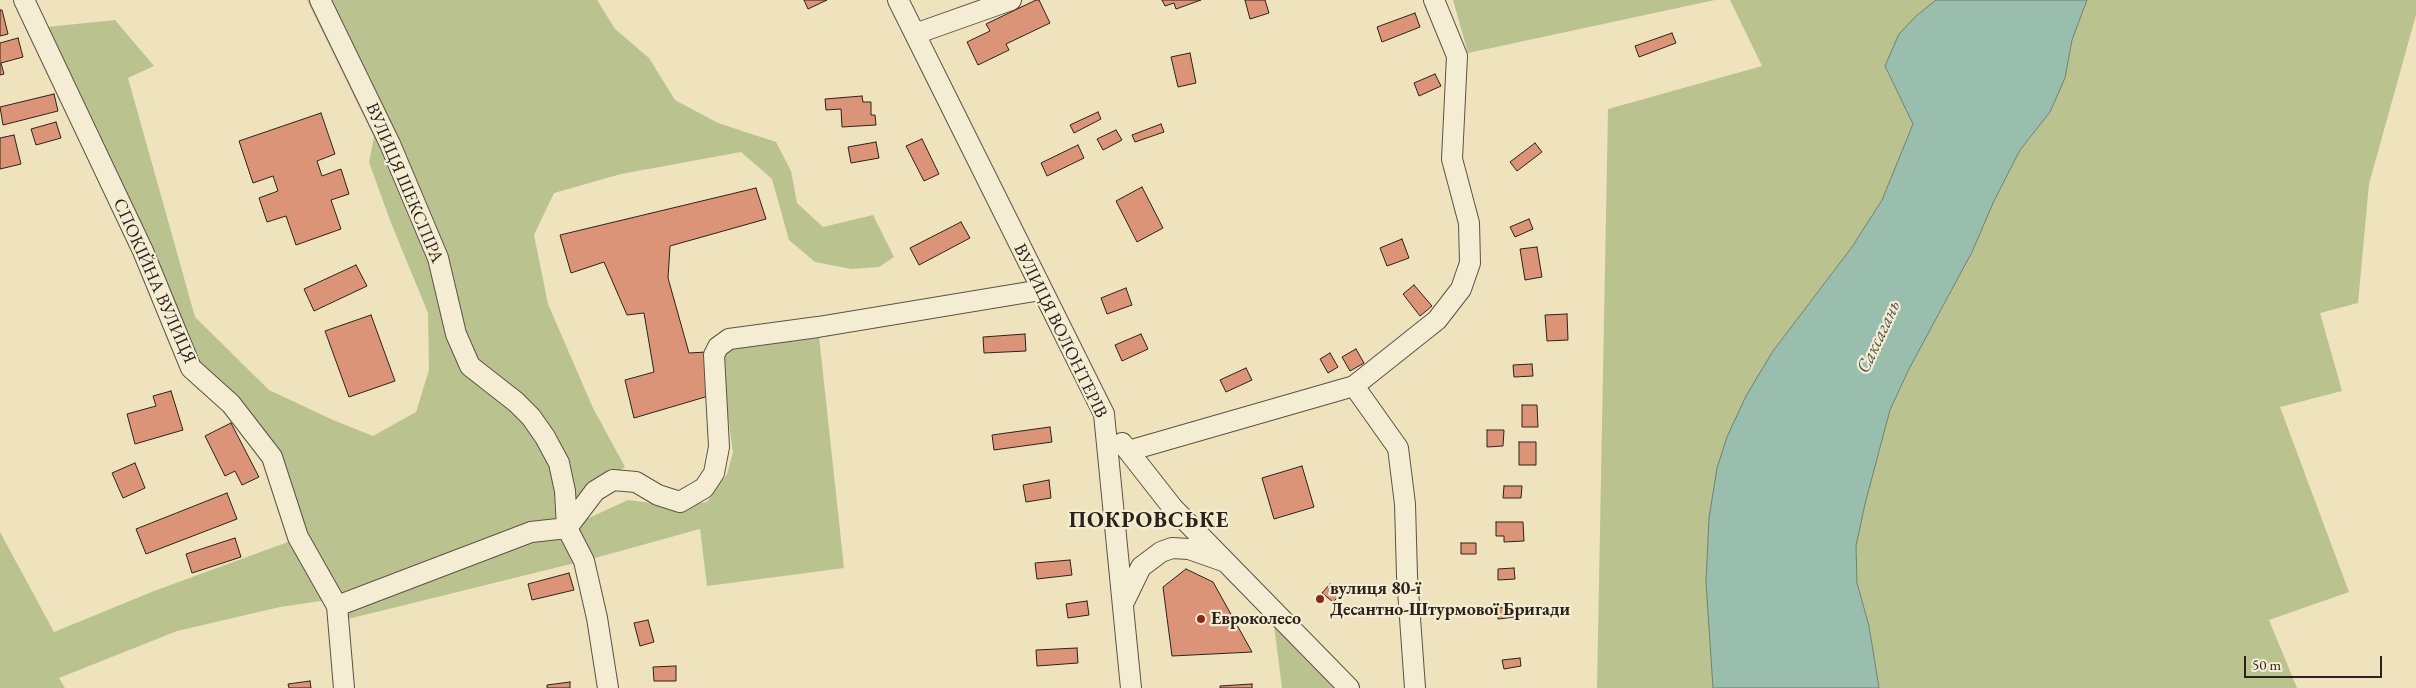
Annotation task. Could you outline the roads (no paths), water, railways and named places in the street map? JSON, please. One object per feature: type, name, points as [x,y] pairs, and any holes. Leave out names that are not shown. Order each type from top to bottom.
[{"type":"street","name":"СПОКІЙНА ВУЛИЦЯ","points":[[24,0],[143,251],[191,368],[231,404],[272,457],[298,537],[337,606],[344,688]]},
{"type":"street","name":"ВУЛИЦЯ ШЕКСПІРА","points":[[320,0],[390,144],[438,258],[456,334],[470,366],[516,402],[531,417],[545,437],[559,463],[565,491],[568,528],[584,561],[597,618],[608,688]]},
{"type":"street","name":"ВУЛИЦЯ ВОЛОНТЕРІВ","points":[[898,0],[1104,414],[1131,688]]},
{"type":"street","points":[[915,34],[1011,0]]},
{"type":"street","points":[[1128,451],[1354,386],[1437,320],[1461,289],[1470,263],[1469,223],[1452,159],[1457,56],[1434,0]]},
{"type":"street","points":[[337,606],[530,532],[568,528],[595,491],[613,480],[636,482],[658,495],[680,502],[704,488],[714,473],[719,447],[714,355],[718,347],[729,340],[1041,290]]},
{"type":"street","points":[[1354,386],[1398,448],[1405,504],[1407,576],[1415,688]]},
{"type":"street","points":[[1104,414],[1128,451],[1173,508],[1349,688]]},
{"type":"street","points":[[1123,604],[1141,567],[1161,552],[1172,548],[1189,549],[1229,564]]},
{"type":"water","name":"Саксагань","points":[[1936,0],[2087,0],[2072,40],[2065,78],[2050,112],[2020,150],[1994,201],[1972,252],[1909,369],[1890,410],[1856,546],[1857,583],[1869,626],[1879,688],[1713,688],[1706,582],[1709,518],[1717,468],[1727,437],[1746,396],[1773,351],[1852,247],[1882,200],[1913,124],[1885,66],[1899,34],[1916,16]]},
{"type":"place","name":"вулиця 80-ї Десантно-Штурмової Бригади","points":[[1320,599]]},
{"type":"place","name":"Евроколесо","points":[[1201,619]]},
{"type":"district","name":"ПОКРОВСЬКЕ","points":[[1149,521]]}]
